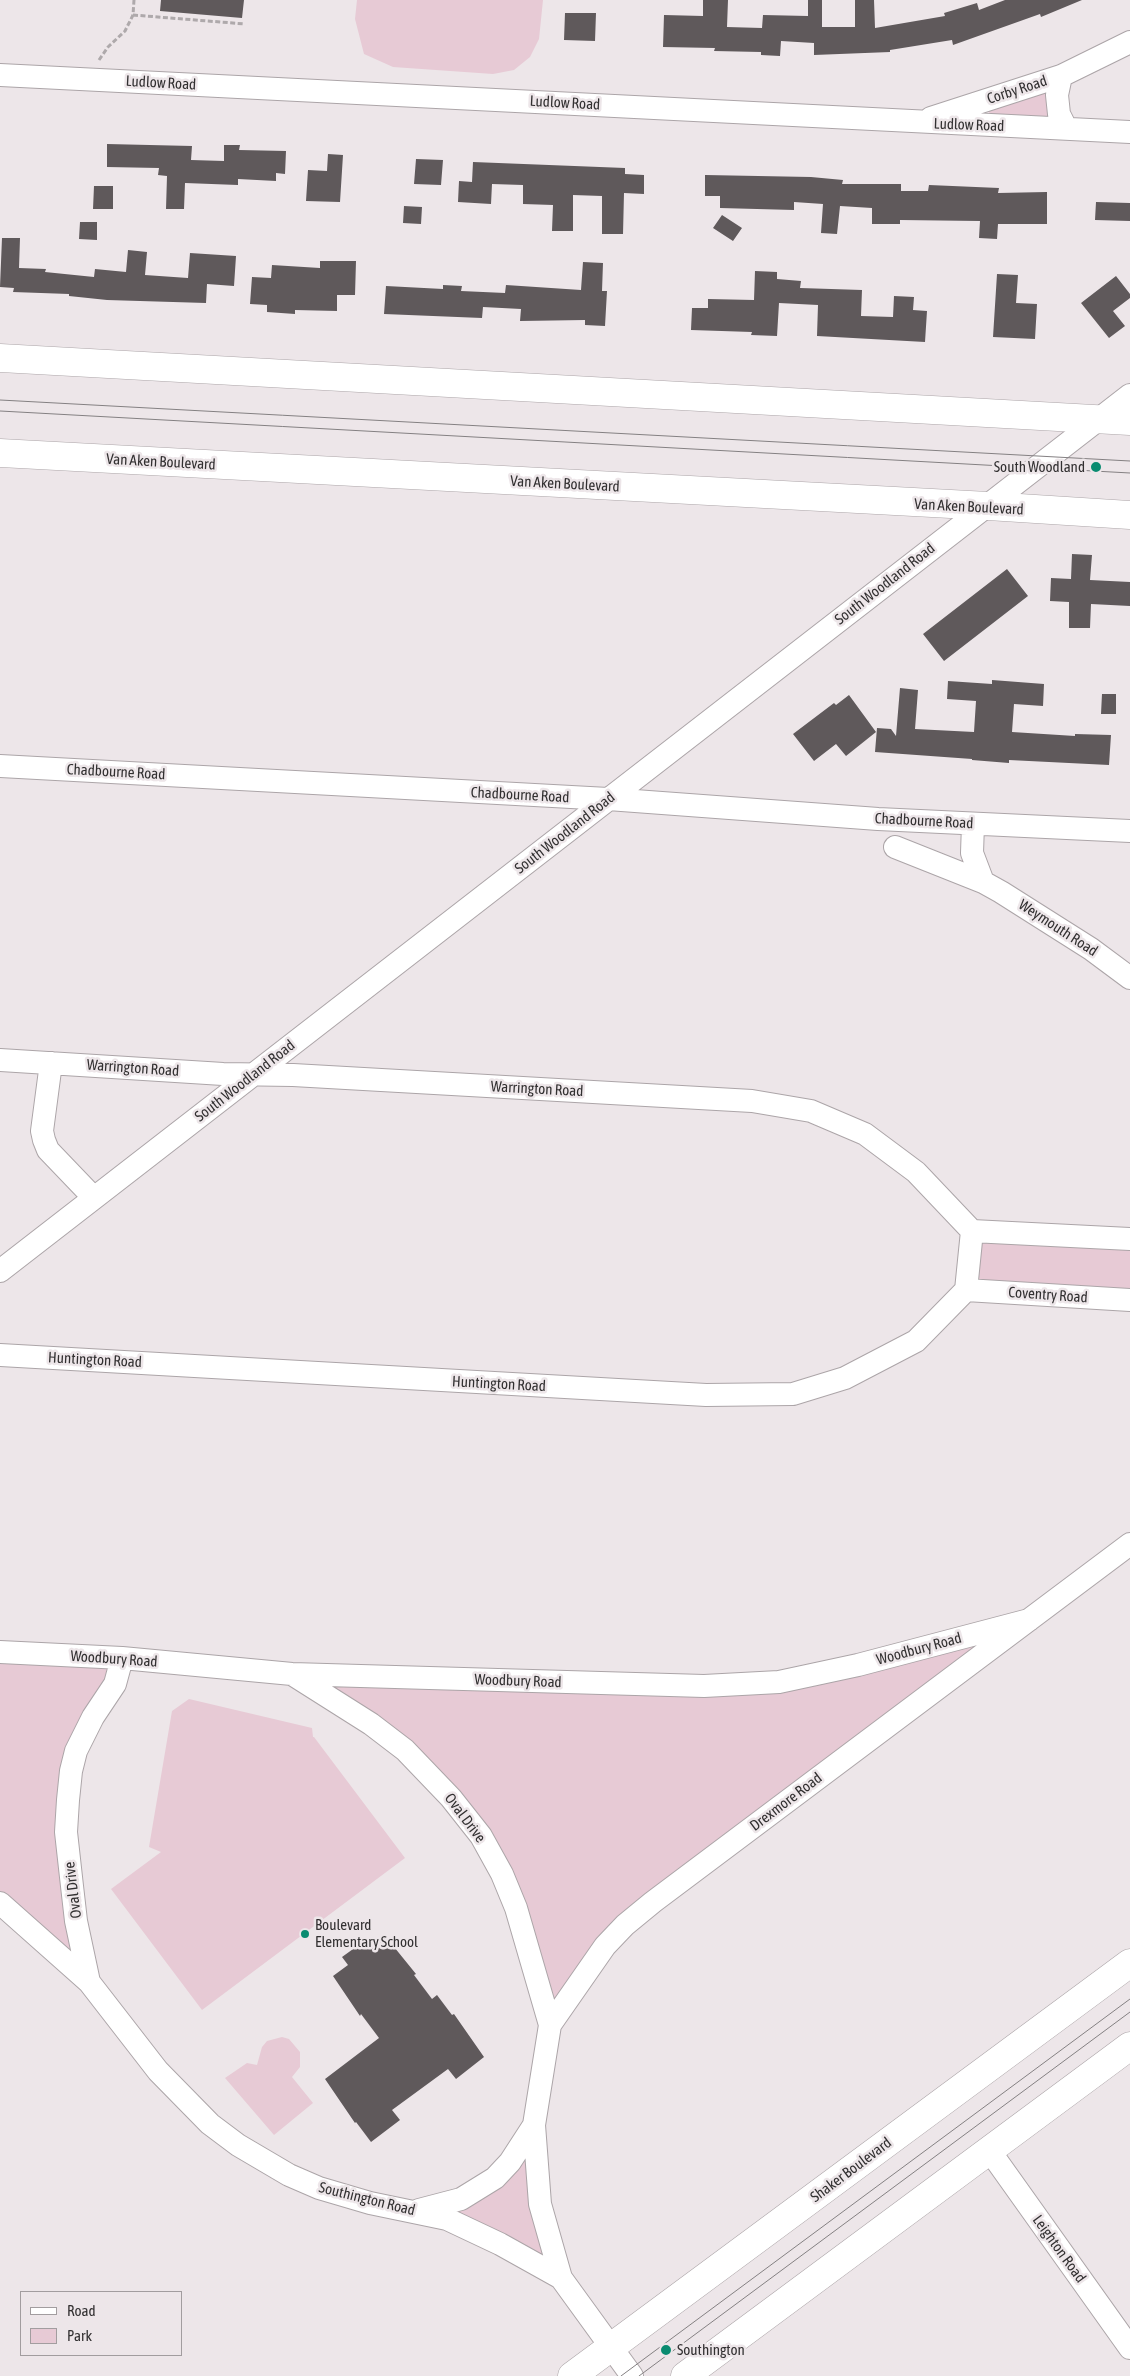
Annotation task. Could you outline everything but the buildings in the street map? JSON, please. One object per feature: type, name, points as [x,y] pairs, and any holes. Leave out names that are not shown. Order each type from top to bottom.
[{"type":"main road","points":[[0,358],[1130,421]]},
{"type":"main road","name":"Van Aken Boulevard","points":[[0,453],[1130,515]]},
{"type":"main road","name":"Shaker Boulevard","points":[[572,2376],[1130,1963]]},
{"type":"main road","points":[[685,2376],[1130,2046]]},
{"type":"street","name":"Corby Road","points":[[917,123],[1061,76],[1130,42]]},
{"type":"street","name":"Ludlow Road","points":[[0,75],[773,113],[917,123],[1130,132]]},
{"type":"street","name":"Corby Road","points":[[1061,76],[1057,95],[1059,114],[1066,128]]},
{"type":"street","name":"South Woodland Road","points":[[0,1271],[1130,395]]},
{"type":"street","name":"Chadbourne Road","points":[[0,766],[608,799],[878,819],[1130,831]]},
{"type":"street","points":[[973,824],[972,853],[983,882]]},
{"type":"street","name":"Weymouth Road","points":[[895,847],[983,882],[1090,949],[1130,978]]},
{"type":"street","name":"Warrington Road","points":[[0,1060],[223,1074],[255,1074],[752,1101],[811,1111],[865,1134],[916,1172],[972,1231]]},
{"type":"street","points":[[51,1063],[42,1131],[44,1140],[48,1150],[94,1198]]},
{"type":"street","points":[[966,1290],[972,1231],[1130,1239]]},
{"type":"street","name":"Coventry Road","points":[[966,1290],[1130,1300]]},
{"type":"street","name":"Huntington Road","points":[[0,1355],[706,1396],[793,1394],[845,1378],[916,1341],[966,1290]]},
{"type":"street","name":"Drexmore Road","points":[[561,2278],[540,2204],[534,2125],[550,2025],[605,1946],[625,1925],[653,1902],[1130,1544]]},
{"type":"street","name":"Woodbury Road","points":[[0,1652],[122,1658],[292,1674],[704,1686],[778,1682],[858,1665],[1029,1620]]},
{"type":"street","name":"Oval Drive","points":[[89,1982],[74,1903],[66,1832],[68,1800],[71,1771],[76,1752],[90,1723],[115,1684],[122,1658]]},
{"type":"street","name":"Oval Drive","points":[[292,1674],[371,1724],[405,1750],[451,1798],[480,1836],[502,1874],[516,1908],[550,2025]]},
{"type":"street","name":"Southington Road","points":[[0,1903],[89,1982],[158,2071],[204,2118],[238,2145],[275,2168],[319,2188],[370,2203],[447,2219],[500,2244],[561,2278],[632,2376]]},
{"type":"street","name":"Drexmore Road","points":[[414,2211],[461,2199],[495,2178],[510,2162],[534,2125]]},
{"type":"street","name":"Leighton Road","points":[[989,2150],[1130,2348]]},
{"type":"path","points":[[98,62],[108,47],[124,31],[133,15],[134,0]]},
{"type":"path","points":[[133,15],[245,24]]},
{"type":"green space","points":[[357,0],[543,0],[539,39],[530,57],[514,70],[493,74],[393,67],[364,54],[355,19]]},
{"type":"green space","points":[[1047,90],[1051,119],[989,117],[989,109]]},
{"type":"green space","points":[[972,1231],[1130,1239],[1130,1300],[966,1290]]},
{"type":"green space","points":[[1029,1620],[653,1902],[550,2025],[529,1947],[451,1798],[292,1674],[704,1686]]},
{"type":"green space","points":[[0,1652],[122,1658],[71,1771],[89,1982],[0,1903]]},
{"type":"green space","points":[[189,1699],[312,1728],[313,1737],[405,1858],[202,2010],[111,1889],[161,1852],[149,1847],[172,1711]]},
{"type":"green space","points":[[282,2037],[289,2039],[300,2052],[300,2067],[292,2077],[313,2103],[274,2135],[225,2078],[247,2063],[257,2065],[262,2047],[267,2041]]},
{"type":"green space","points":[[521,2146],[561,2278],[438,2206]]},
{"type":"tram line","points":[[0,400],[1130,461]]},
{"type":"tram line","points":[[0,411],[1130,473]]},
{"type":"tram line","points":[[621,2376],[1130,1999]]},
{"type":"tram line","points":[[639,2376],[1130,2012]]},
{"type":"place","name":"South Woodland","points":[[1096,467]]},
{"type":"place","name":"Boulevard Elementary School","points":[[305,1934]]},
{"type":"place","name":"Southington","points":[[666,2350]]}]
